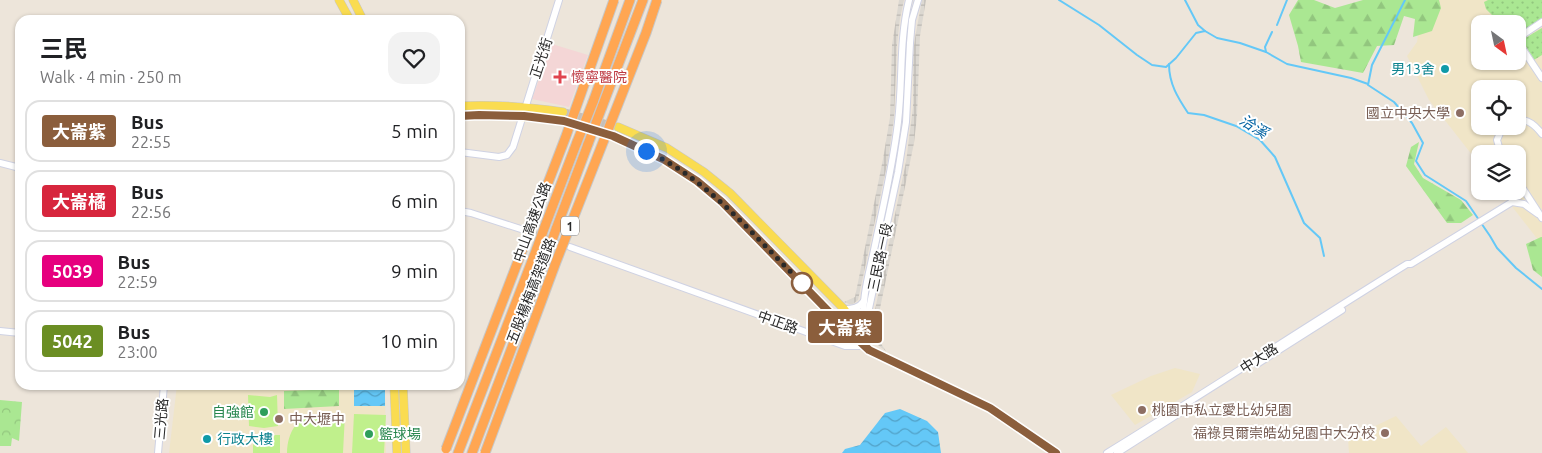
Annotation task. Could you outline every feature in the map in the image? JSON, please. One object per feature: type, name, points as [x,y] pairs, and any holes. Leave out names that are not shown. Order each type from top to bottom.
[{"type":"highway","name":"五股楊梅高架道路","points":[[446,451],[566,136],[614,0]]},
{"type":"highway","name":"中山高速公路","points":[[458,453],[593,102],[630,0]]},
{"type":"highway","name":"中山高速公路","points":[[472,453],[643,0]]},
{"type":"highway","name":"五股楊梅高架道路","points":[[485,453],[657,0]]},
{"type":"main road","points":[[339,0],[347,15]]},
{"type":"main road","points":[[353,0],[360,15]]},
{"type":"main road","points":[[465,106],[525,107],[563,112]]},
{"type":"main road","points":[[465,116],[524,116],[564,121]]},
{"type":"main road","points":[[618,127],[667,148],[704,172],[730,193],[844,309],[866,346]]},
{"type":"main road","points":[[613,136],[663,159],[703,186],[736,216],[836,319],[866,346]]},
{"type":"main road","name":"中正路","points":[[866,346],[869,350],[899,366],[990,408],[1056,453]]},
{"type":"main road","points":[[394,390],[397,453]]},
{"type":"main road","points":[[403,390],[406,453]]},
{"type":"street","name":"正光街","points":[[465,153],[499,157],[507,155],[513,147],[559,0]]},
{"type":"street","name":"三民路一段","points":[[866,346],[863,314],[868,277],[892,165],[899,120],[901,47],[904,20],[909,0]]},
{"type":"street","name":"三民路一段","points":[[866,346],[867,318],[898,172],[906,122],[912,20],[918,0]]},
{"type":"street","points":[[1526,34],[1542,22]]},
{"type":"street","points":[[1526,53],[1542,78]]},
{"type":"street","points":[[1526,120],[1532,122],[1542,134]]},
{"type":"street","points":[[0,163],[15,167]]},
{"type":"street","points":[[1526,194],[1541,217]]},
{"type":"street","points":[[1512,202],[1524,204],[1541,217]]},
{"type":"street","name":"中大路","points":[[1117,453],[1411,264],[1512,202]]},
{"type":"street","points":[[465,212],[528,231]]},
{"type":"street","name":"中正路","points":[[570,247],[845,346],[866,346]]},
{"type":"street","name":"中大路","points":[[1107,453],[1349,300],[1407,264],[1411,264]]},
{"type":"street","points":[[844,309],[854,309],[865,300]]},
{"type":"street","points":[[0,331],[15,332]]},
{"type":"street","name":"三光路","points":[[158,453],[164,390]]},
{"type":"shaded area","points":[[899,0],[904,0],[897,45],[894,118],[888,160],[858,300],[853,304],[849,304],[844,302],[855,297],[890,117],[892,45]]},
{"type":"shaded area","points":[[922,0],[926,0],[920,36],[914,143],[876,328],[877,338],[886,351],[873,339],[872,324],[906,162],[913,107],[913,55]]},
{"type":"shaded area","name":"國立中央大學","points":[[1423,0],[1542,0],[1542,245],[1507,200],[1526,200],[1526,145],[1471,145],[1471,154],[1429,100],[1407,56],[1417,42]]},
{"type":"shaded area","name":"懷寧醫院","points":[[552,44],[588,55],[569,107],[532,99]]},
{"type":"shaded area","name":"桃園市私立愛比幼兒園","points":[[1175,368],[1200,374],[1192,392],[1135,425],[1111,395],[1151,376]]},
{"type":"shaded area","name":"中大壢中","points":[[176,390],[385,390],[386,453],[169,453]]},
{"type":"shaded area","name":"福祿貝爾崇皓幼兒園中大分校","points":[[1396,416],[1421,446],[1446,427],[1468,453],[1349,453],[1348,439]]},
{"type":"green space","points":[[1298,0],[1314,0],[1335,8],[1363,0],[1439,0],[1441,8],[1432,31],[1413,37],[1415,19],[1404,16],[1394,45],[1377,46],[1363,73],[1301,62],[1289,15]]},
{"type":"green space","points":[[1488,0],[1542,0],[1542,22],[1526,33],[1526,15],[1492,15],[1486,9],[1484,2]]},
{"type":"green space","points":[[1542,28],[1542,55],[1534,60],[1526,47],[1526,38]]},
{"type":"green space","points":[[1419,142],[1414,164],[1423,178],[1461,200],[1473,215],[1461,223],[1447,223],[1406,166],[1411,147]]},
{"type":"green space","points":[[1541,237],[1542,277],[1533,270],[1526,244]]},
{"type":"green space","points":[[339,390],[339,406],[284,409],[284,391]]},
{"type":"green space","name":"自強館","points":[[248,395],[270,397],[277,395],[278,426],[264,428],[249,426]]},
{"type":"green space","points":[[0,400],[22,402],[19,441],[12,438],[11,446],[0,446]]},
{"type":"green space","points":[[336,413],[345,414],[343,453],[287,453],[291,433],[301,421],[316,417],[335,423]]},
{"type":"green space","name":"籃球場","points":[[354,414],[386,415],[384,453],[352,453]]},
{"type":"green space","points":[[253,435],[280,435],[280,453],[253,453]]},
{"type":"water","points":[[354,390],[385,390],[385,406],[354,406]]},
{"type":"water","points":[[900,409],[927,421],[938,432],[941,453],[842,453],[845,449],[860,445],[885,413]]},
{"type":"waterway","name":"洽溪","points":[[1059,0],[1099,25],[1152,65],[1166,67],[1176,58],[1196,33],[1205,31],[1217,38],[1240,43],[1266,52],[1287,64],[1351,78],[1368,84]]},
{"type":"waterway","name":"洽溪","points":[[1185,0],[1198,25],[1205,31]]},
{"type":"waterway","name":"洽溪","points":[[1277,25],[1287,0]]},
{"type":"waterway","points":[[1405,0],[1372,65],[1368,85],[1394,102],[1412,123],[1423,143],[1416,161],[1425,175],[1466,201],[1497,248],[1516,268],[1542,289]]},
{"type":"waterway","name":"洽溪","points":[[1266,52],[1265,47],[1272,32]]},
{"type":"waterway","name":"洽溪","points":[[1169,64],[1172,84],[1188,113],[1204,115],[1236,126],[1260,140],[1275,157],[1304,223],[1320,238],[1324,256]]},
{"type":"tunnel","points":[[563,112],[613,126]]},
{"type":"tunnel","points":[[566,122],[610,135]]},
{"type":"tunnel","points":[[527,231],[567,246]]},
{"type":"bus line","name":"大崙紫","points":[[465,116],[524,116],[564,121],[613,136],[663,159],[697,181],[722,202],[836,319],[869,350],[990,408],[1056,453]]},
{"type":"place","name":"男13舍","points":[[1445,69]]},
{"type":"place","name":"懷寧醫院","points":[[560,77]]},
{"type":"place","name":"國立中央大學","points":[[1460,113]]},
{"type":"place","name":"桃園市私立愛比幼兒園","points":[[1142,410]]},
{"type":"place","name":"自強館","points":[[264,412]]},
{"type":"place","name":"中大壢中","points":[[279,419]]},
{"type":"place","name":"福祿貝爾崇皓幼兒園中大分校","points":[[1385,433]]},
{"type":"place","name":"籃球場","points":[[369,434]]},
{"type":"place","name":"行政大樓","points":[[207,439]]},
{"type":"route","points":[[646,151],[663,159],[697,181],[722,202],[802,283]]}]
